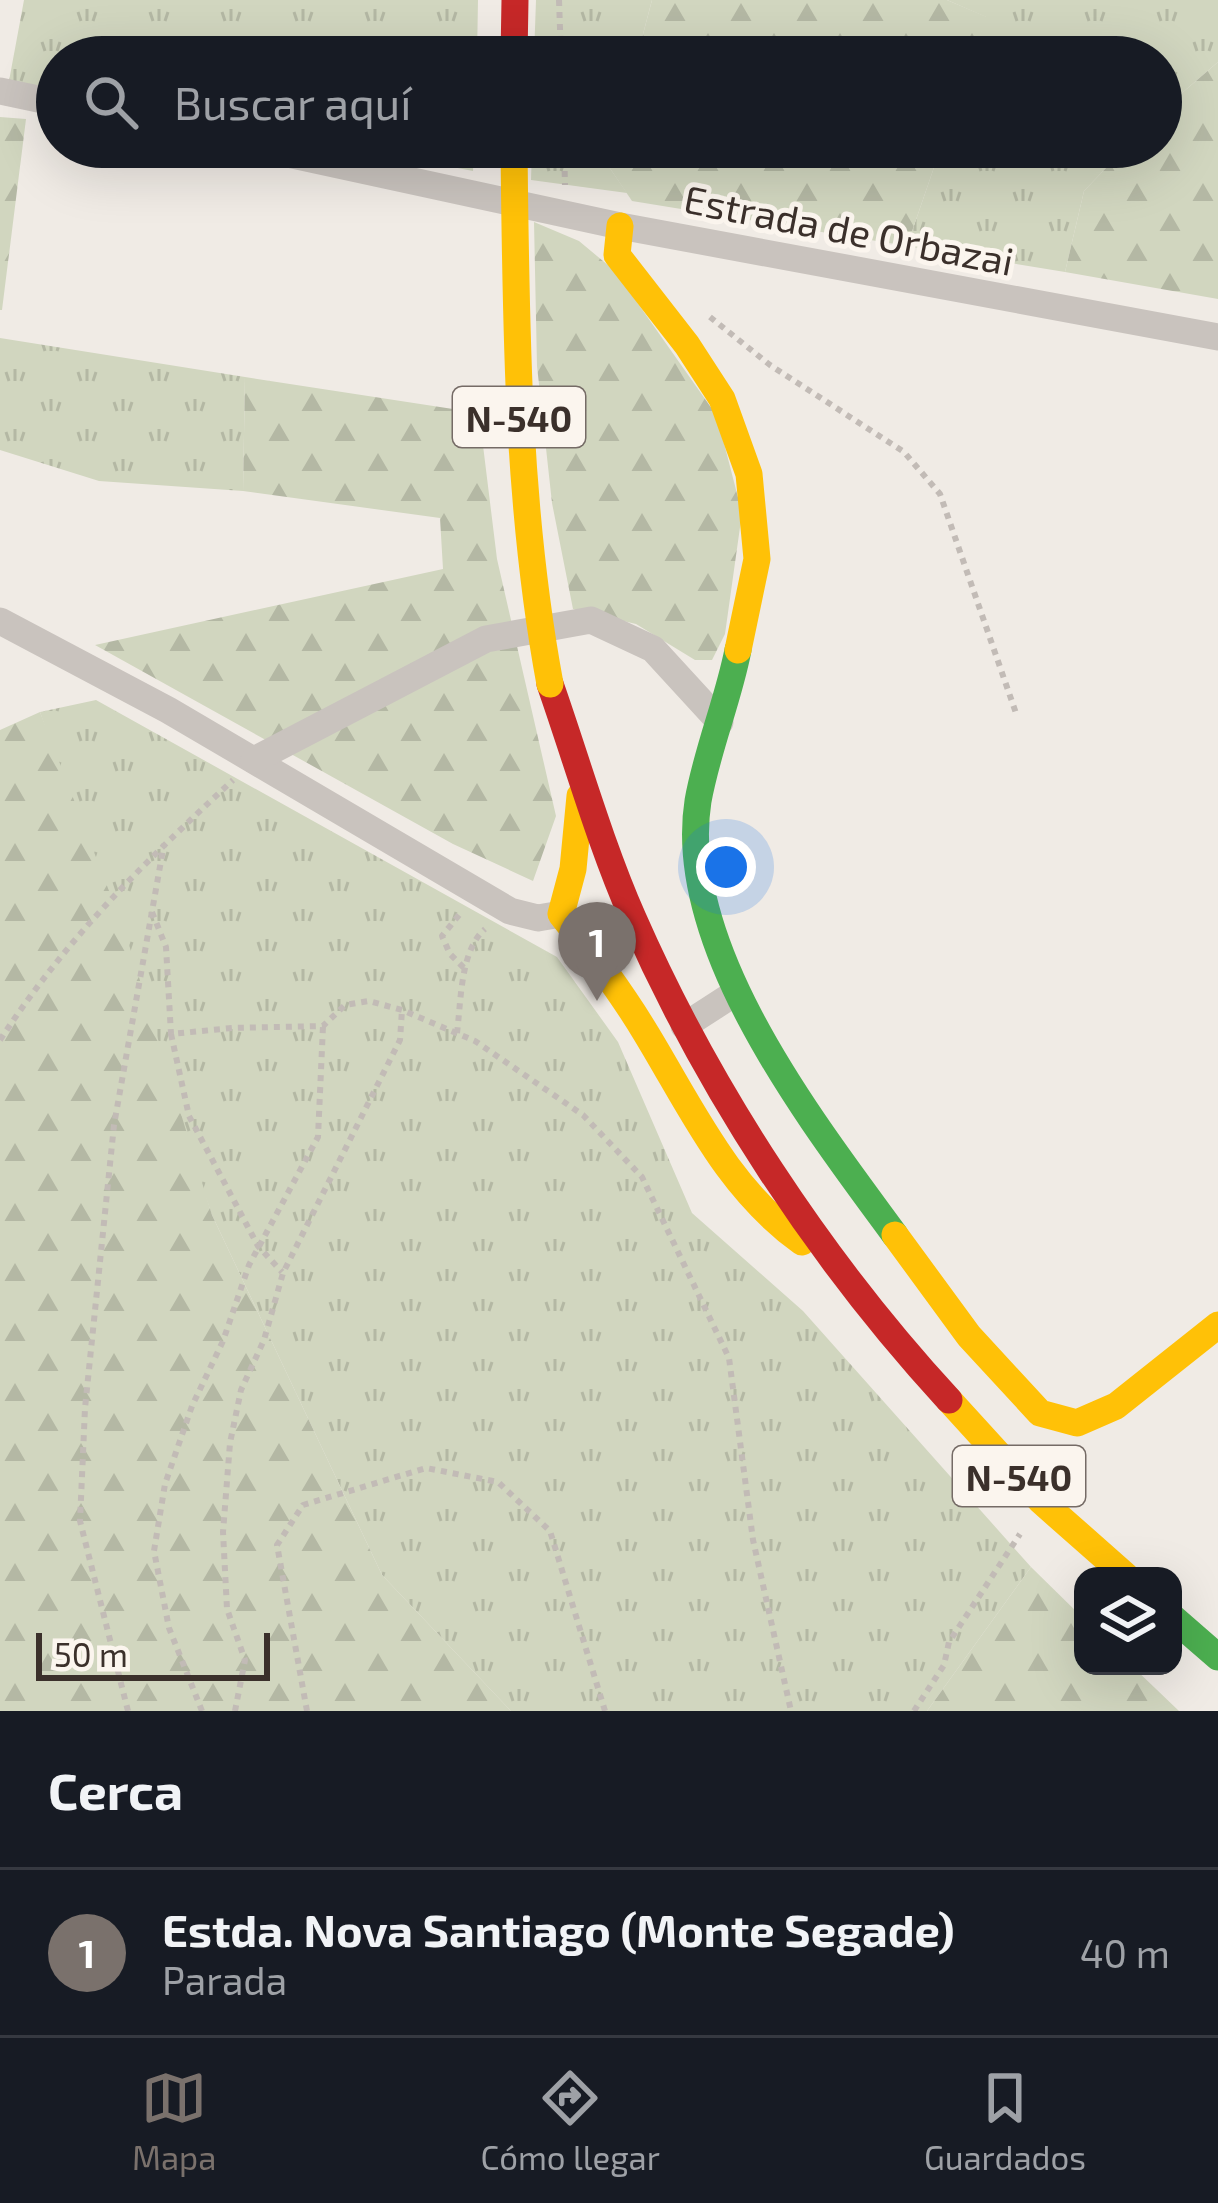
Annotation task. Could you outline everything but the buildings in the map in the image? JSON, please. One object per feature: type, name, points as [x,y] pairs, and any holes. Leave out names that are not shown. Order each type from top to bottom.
[{"type":"main road","points":[[514,36],[515,0]]},
{"type":"main road","name":"N-540","points":[[514,168],[520,463],[533,606],[550,684],[580,779],[631,914],[684,1026],[826,1257],[944,1352],[1041,1501],[1116,1567]]},
{"type":"main road","points":[[620,226],[616,255],[687,345],[722,399],[749,474],[757,559],[698,803],[697,872],[735,992],[944,1352],[1040,1413],[1077,1423],[1116,1406],[1218,1325]]},
{"type":"main road","points":[[580,779],[576,850],[562,914],[644,1028],[726,1171],[772,1224],[826,1257]]},
{"type":"main road","points":[[1182,1626],[1218,1658]]},
{"type":"street","points":[[0,91],[36,99]]},
{"type":"street","name":"Estrada de Orbazai","points":[[353,168],[620,226],[1218,337]]},
{"type":"street","points":[[254,760],[486,639],[591,620],[652,649],[719,722]]},
{"type":"street","points":[[0,621],[254,760],[510,911],[538,918],[562,914]]},
{"type":"street","points":[[684,1026],[735,992]]},
{"type":"path","points":[[559,0],[560,36]]},
{"type":"path","points":[[564,168],[564,214]]},
{"type":"path","points":[[709,316],[770,365],[904,452],[940,494],[1017,716]]},
{"type":"path","points":[[0,1040],[43,975],[126,879],[254,760]]},
{"type":"path","points":[[128,1711],[80,1521],[85,1408],[114,1125],[164,844]]},
{"type":"path","points":[[466,970],[442,936],[477,893]]},
{"type":"path","points":[[457,1033],[466,970],[478,935],[510,911]]},
{"type":"path","points":[[152,912],[166,947],[171,1034],[189,1116],[258,1246],[283,1273]]},
{"type":"path","points":[[171,1034],[323,1026],[346,1005],[368,1001],[402,1010],[457,1033],[583,1115],[643,1177],[729,1358],[753,1540],[791,1711]]},
{"type":"path","points":[[235,1711],[244,1660],[227,1609],[223,1532],[230,1443],[242,1390],[264,1340],[283,1273],[400,1040],[402,1010]]},
{"type":"path","points":[[202,1711],[169,1628],[154,1551],[165,1484],[258,1246],[318,1137],[323,1026]]},
{"type":"path","points":[[307,1711],[277,1545],[303,1504],[426,1468],[498,1482],[550,1531],[605,1711]]},
{"type":"path","points":[[914,1711],[944,1665],[949,1642],[1041,1501]]},
{"type":"green space","points":[[24,0],[478,0],[477,36],[36,36],[36,87],[9,81]]},
{"type":"green space","points":[[536,0],[652,0],[643,36],[535,36]]},
{"type":"green space","points":[[652,0],[947,0],[987,17],[980,36],[643,36]]},
{"type":"green space","points":[[947,0],[1218,0],[1218,62],[1182,93],[1182,36],[980,36],[986,17]]},
{"type":"green space","points":[[1218,62],[1218,299],[1065,272],[1084,191],[1106,168],[1182,168],[1182,93]]},
{"type":"green space","points":[[0,117],[26,119],[2,310],[0,310]]},
{"type":"green space","points":[[531,168],[610,168],[627,193],[531,180]]},
{"type":"green space","points":[[610,168],[934,168],[907,246],[632,201]]},
{"type":"green space","points":[[934,168],[1106,168],[1084,191],[1065,272],[907,246]]},
{"type":"green space","points":[[534,222],[579,241],[615,271],[717,416],[742,513],[725,634],[712,660],[695,660],[636,624],[573,609],[552,503],[537,366]]},
{"type":"green space","points":[[0,338],[245,377],[243,491],[99,481],[0,450]]},
{"type":"green space","points":[[245,377],[479,413],[497,559],[556,816],[533,881],[453,844],[95,645],[443,569],[440,518],[243,491]]},
{"type":"green space","points":[[96,700],[557,957],[618,1042],[692,1213],[803,1311],[1031,1567],[927,1711],[511,1711],[382,1575],[212,1215],[40,712]]},
{"type":"green space","points":[[40,712],[126,935],[212,1215],[382,1575],[511,1711],[0,1711],[0,730]]},
{"type":"green space","points":[[1031,1567],[1074,1609],[1074,1675],[1141,1675],[1179,1711],[927,1711]]},
{"type":"traffic: fast","points":[[738,650],[698,801],[696,857],[708,915],[757,1031],[826,1140],[895,1235]]},
{"type":"traffic: fast","points":[[1182,1626],[1218,1657]]},
{"type":"traffic: slow","points":[[514,168],[525,483],[550,684]]},
{"type":"traffic: slow","points":[[620,226],[617,255],[722,399],[749,474],[757,559],[738,650]]},
{"type":"traffic: slow","points":[[580,796],[573,869],[561,914],[627,1004],[733,1173],[802,1242]]},
{"type":"traffic: slow","points":[[895,1235],[969,1336],[1040,1413],[1077,1423],[1116,1406],[1218,1325]]},
{"type":"traffic: slow","points":[[949,1400],[1041,1501],[1116,1567]]},
{"type":"traffic: jam","points":[[514,36],[515,0]]},
{"type":"traffic: jam","points":[[550,684],[621,890],[696,1047],[813,1232],[949,1400]]},
{"type":"place","name":"Estda. Nova Santiago (Monte Segade)","points":[[597,1001]]}]
